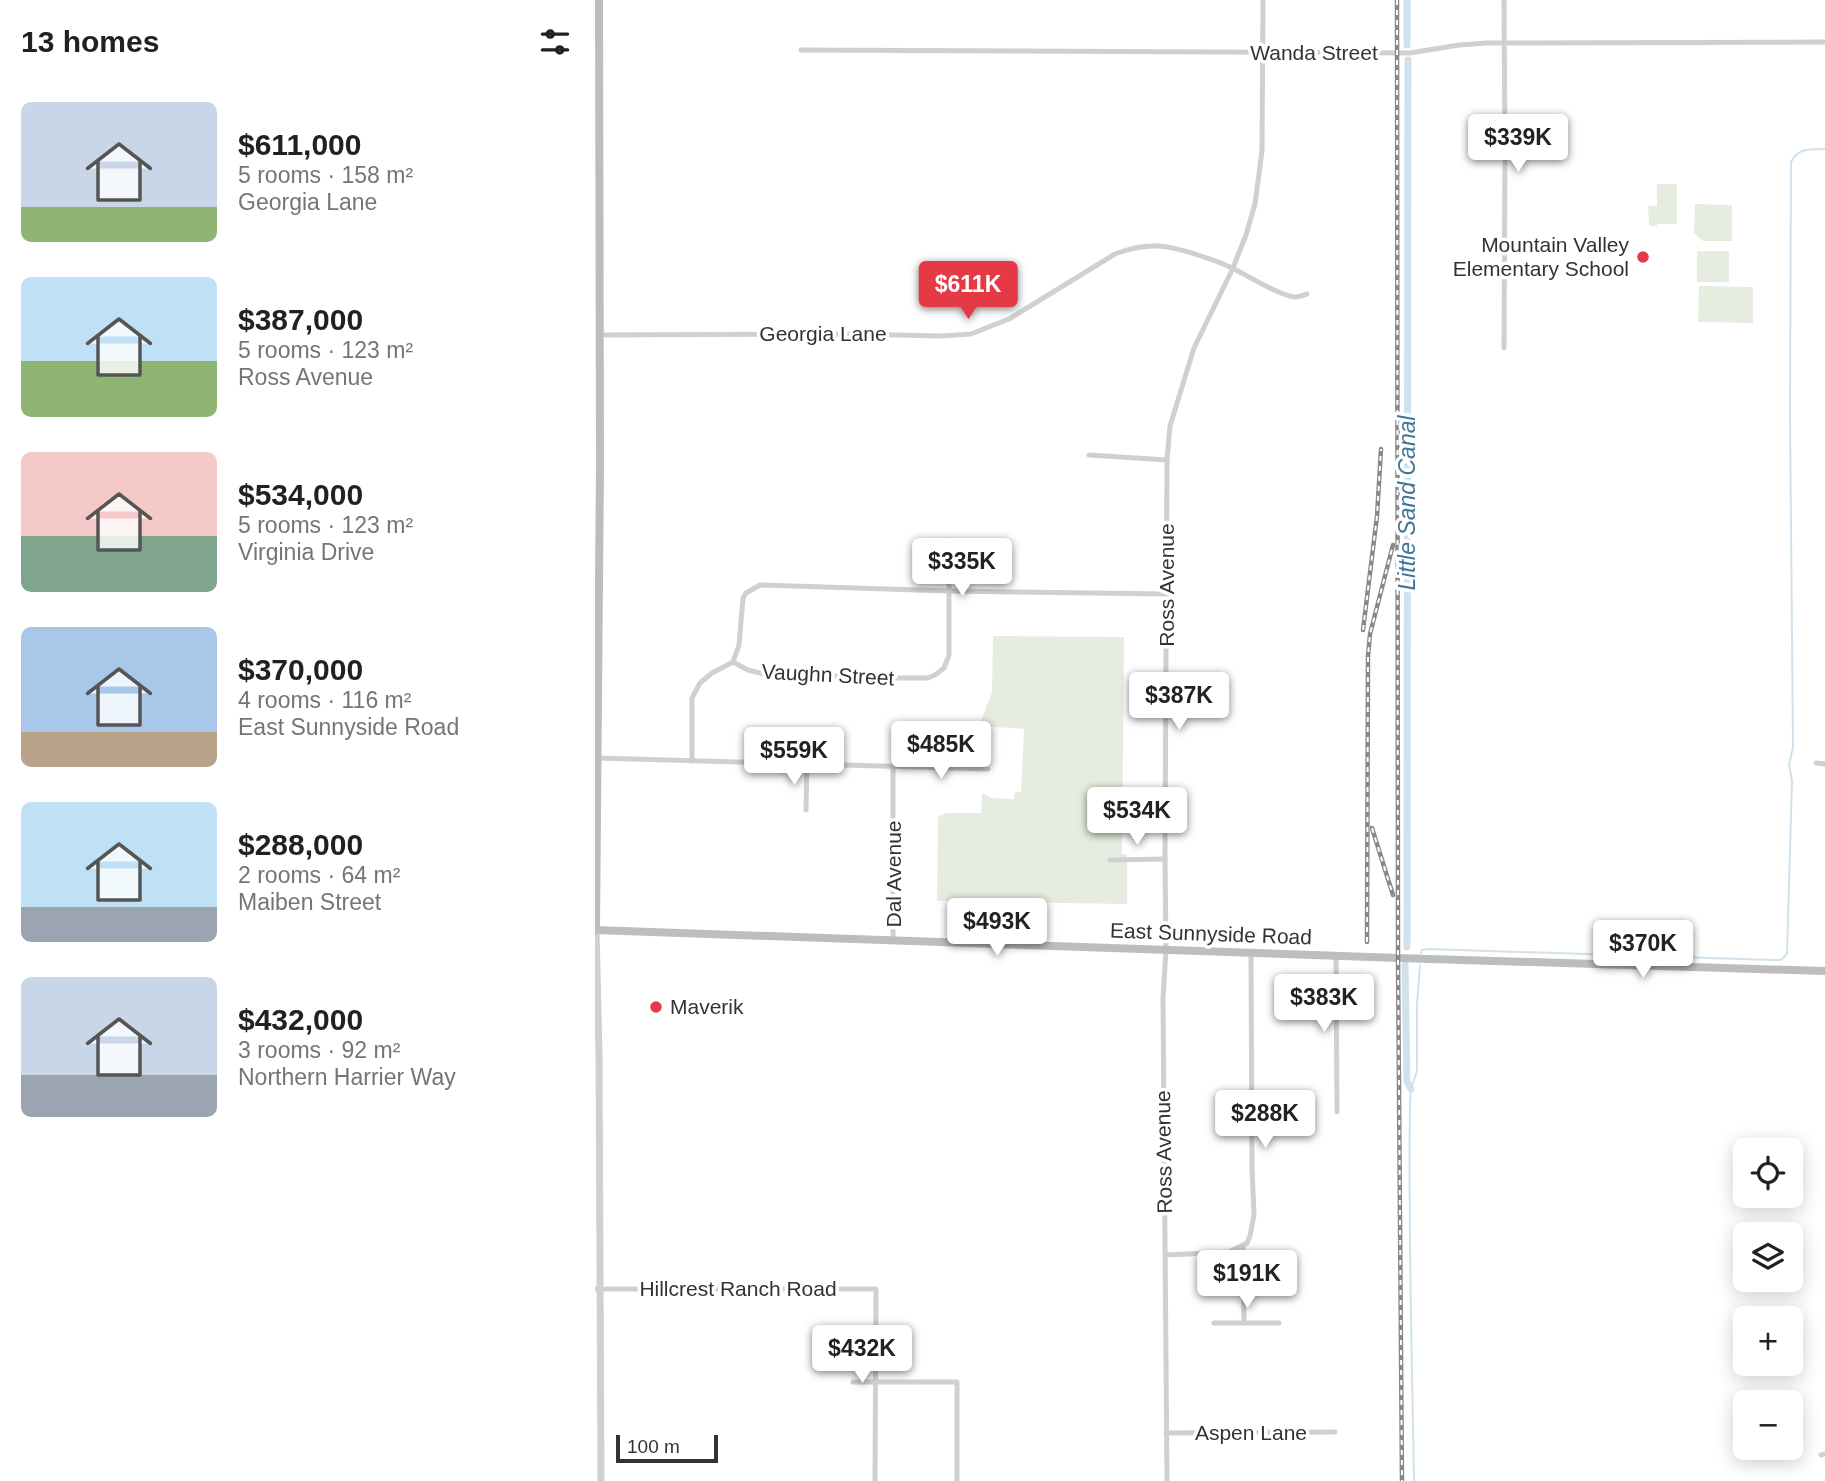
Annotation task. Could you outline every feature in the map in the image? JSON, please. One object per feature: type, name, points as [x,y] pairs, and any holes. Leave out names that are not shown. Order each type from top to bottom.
[{"type":"main road","points":[[596,930],[599,0]]},
{"type":"main road","name":"East Sunnyside Road","points":[[596,930],[1825,971]]},
{"type":"street","name":"Ross Avenue","points":[[1167,1481],[1163,998],[1166,950],[1164,859],[1167,460],[1170,426],[1194,348],[1233,268],[1255,204],[1262,151],[1263,0]]},
{"type":"street","points":[[1504,0],[1504,348]]},
{"type":"street","name":"Wanda Street","points":[[801,50],[1410,53],[1459,45],[1550,42],[1825,41]]},
{"type":"street","name":"Georgia Lane","points":[[600,335],[965,334],[1009,318],[1107,259],[1131,248],[1181,248],[1233,268],[1284,294],[1296,297],[1307,294]]},
{"type":"street","points":[[1089,455],[1167,460]]},
{"type":"street","points":[[949,540],[949,591]]},
{"type":"street","points":[[733,662],[739,645],[743,597],[759,585],[1166,594]]},
{"type":"street","name":"Vaughn Street","points":[[692,761],[692,698],[700,683],[712,673],[733,662],[764,674],[928,678],[944,668],[949,655],[949,591]]},
{"type":"street","points":[[597,758],[988,769]]},
{"type":"street","points":[[1816,763],[1825,764]]},
{"type":"street","points":[[806,810],[807,764]]},
{"type":"street","name":"Dal Avenue","points":[[893,766],[893,940]]},
{"type":"street","points":[[1110,860],[1164,859]]},
{"type":"street","points":[[596,930],[599,1054],[597,1289],[601,1481]]},
{"type":"street","points":[[1166,1255],[1229,1252],[1247,1243],[1250,1236],[1254,1215],[1251,953]]},
{"type":"street","points":[[1336,956],[1337,1112]]},
{"type":"street","points":[[1243,1245],[1244,1323]]},
{"type":"street","name":"Hillcrest Ranch Road","points":[[597,1289],[876,1289],[875,1382]]},
{"type":"street","points":[[1215,1323],[1279,1323]]},
{"type":"street","points":[[853,1382],[957,1382],[957,1481]]},
{"type":"street","points":[[875,1382],[875,1481]]},
{"type":"street","name":"Aspen Lane","points":[[1166,1433],[1335,1433]]},
{"type":"shaded area","points":[[1657,184],[1677,184],[1677,224],[1649,226],[1648,206],[1657,206]]},
{"type":"shaded area","points":[[1695,204],[1732,205],[1732,241],[1703,241],[1694,233]]},
{"type":"shaded area","points":[[1697,251],[1729,251],[1729,282],[1697,282]]},
{"type":"shaded area","points":[[1699,286],[1753,287],[1753,323],[1698,322]]},
{"type":"shaded area","points":[[993,636],[1124,637],[1122,854],[1127,854],[1127,904],[937,901],[938,816],[947,813],[981,813],[982,793],[991,798],[1014,799],[1015,792],[1021,792],[1024,729],[979,726],[992,692]]},
{"type":"waterway","name":"Little Sand Canal","points":[[1407,0],[1407,45]]},
{"type":"waterway","name":"Little Sand Canal","points":[[1407,947],[1408,60]]},
{"type":"waterway","points":[[1421,953],[1422,950],[1428,949],[1772,960],[1781,960],[1787,954],[1792,781],[1789,765],[1793,747],[1791,162],[1801,152],[1825,149]]},
{"type":"waterway","points":[[1405,965],[1407,1081],[1411,1089]]},
{"type":"waterway","points":[[1414,1481],[1410,1102],[1417,1071],[1420,965]]},
{"type":"railway","points":[[1397,0],[1398,958],[1402,1481]]},
{"type":"railway","points":[[1363,630],[1377,516],[1381,449]]},
{"type":"railway","points":[[1367,942],[1368,656],[1370,634],[1393,545]]},
{"type":"railway","points":[[1372,828],[1393,895]]},
{"type":"place","name":"Mountain Valley Elementary School","points":[[1643,257]]},
{"type":"place","name":"Maverik","points":[[656,1007]]}]
